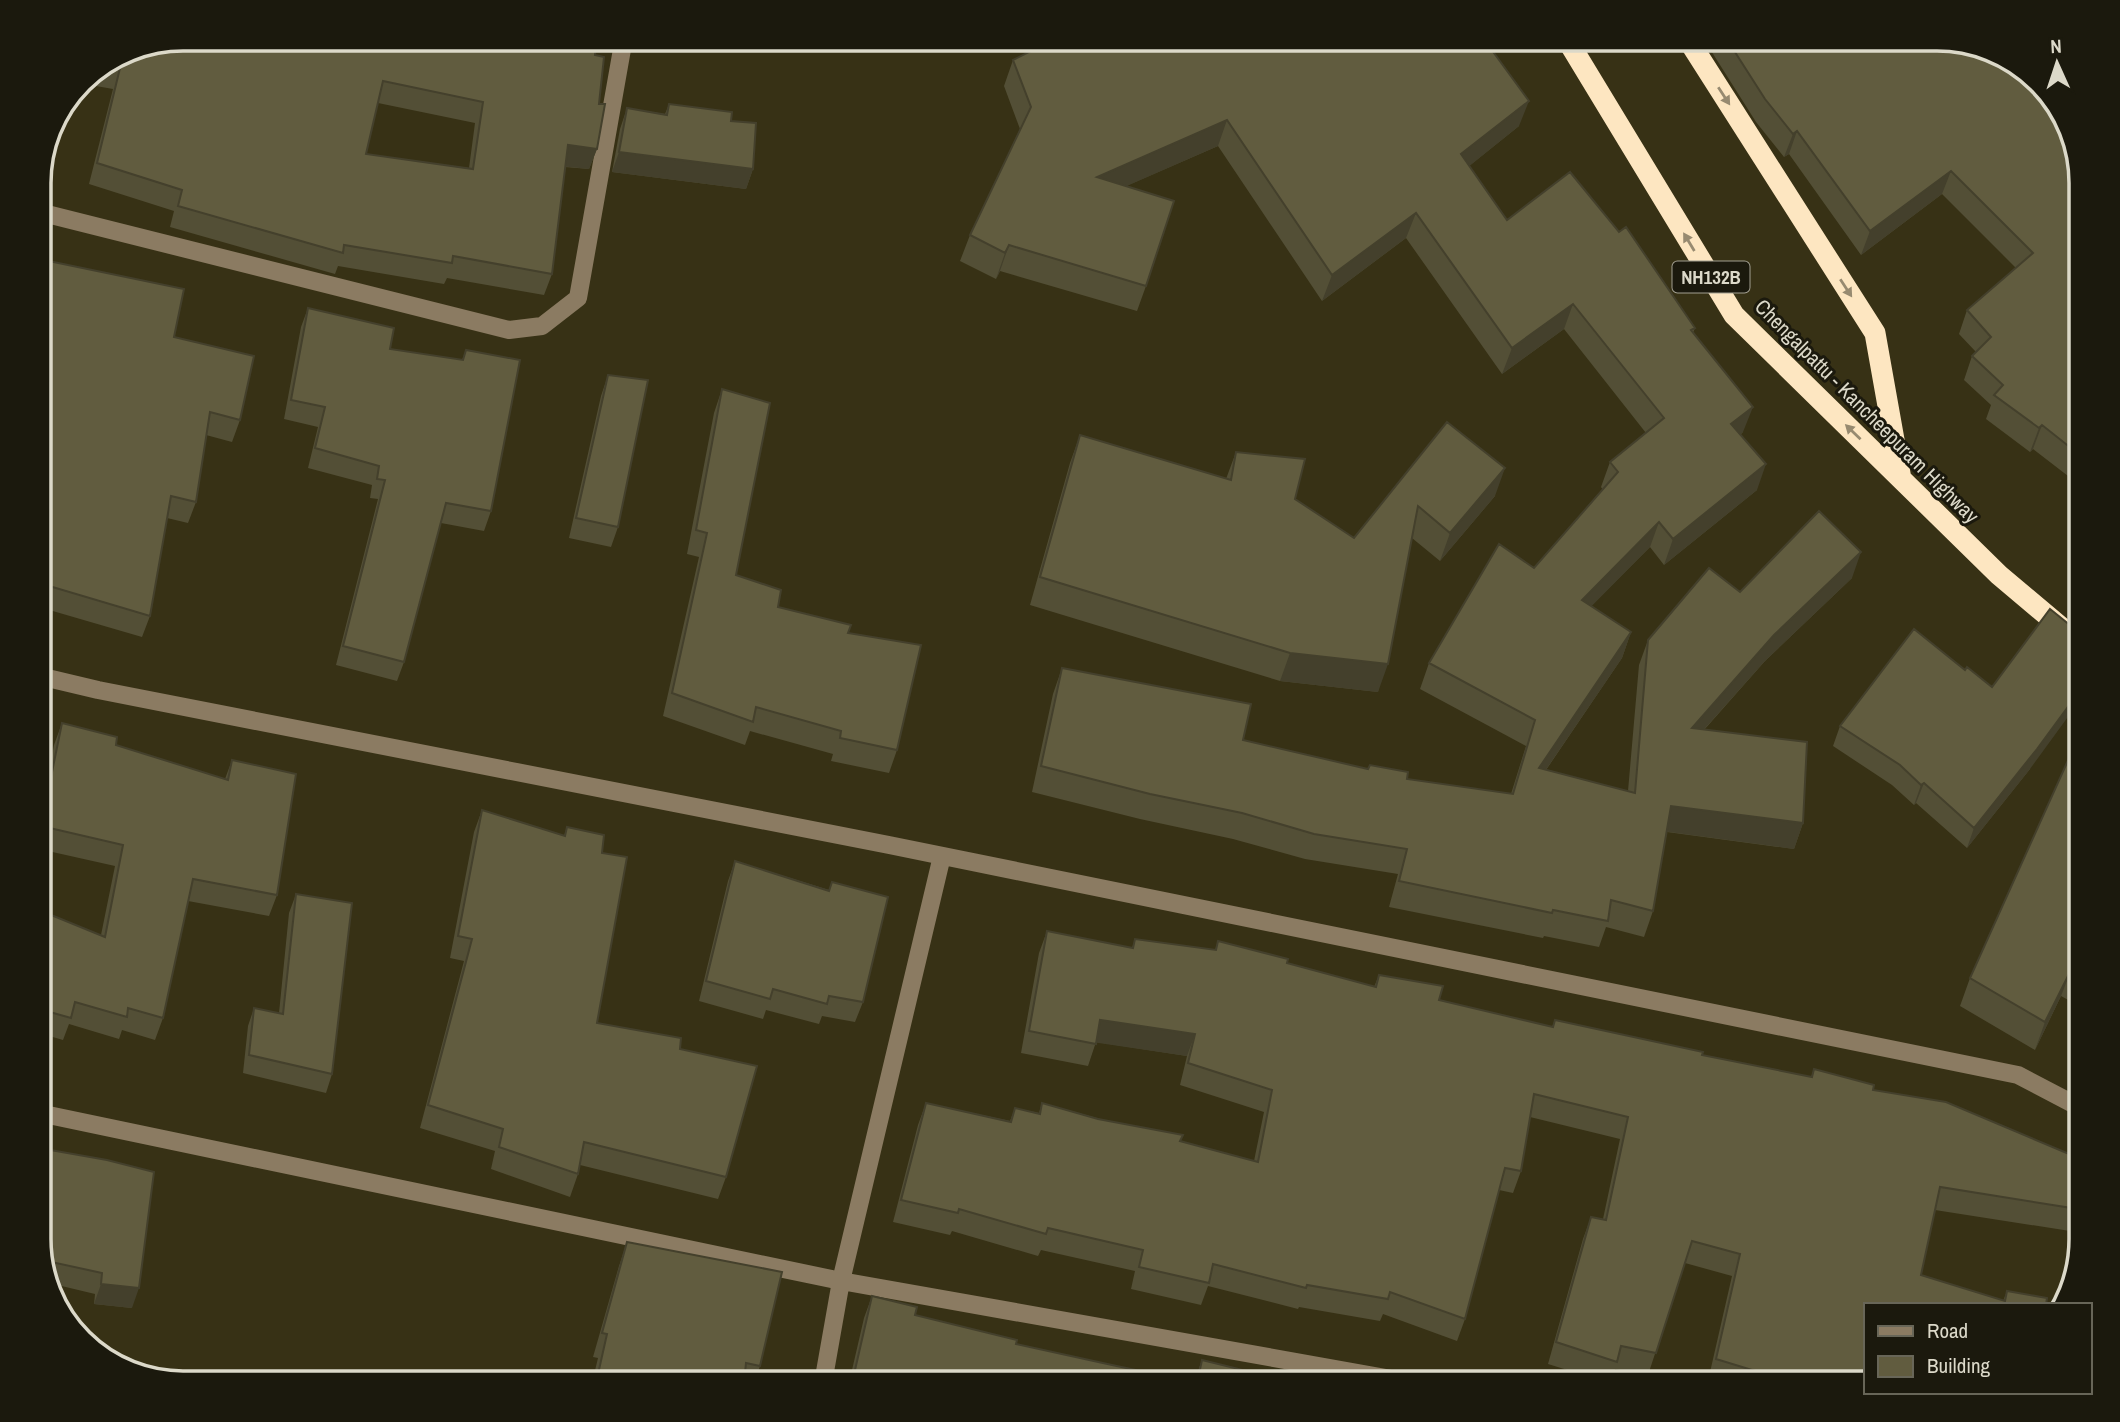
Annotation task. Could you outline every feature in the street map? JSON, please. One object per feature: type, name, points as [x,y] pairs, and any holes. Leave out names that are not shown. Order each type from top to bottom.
[{"type":"highway","name":"Chengalpattu - Kancheepuram Highway","points":[[1574,51],[1734,315],[1999,575],[2069,634]]},
{"type":"highway","points":[[1695,51],[1875,333],[1902,479]]},
{"type":"street","points":[[51,215],[509,331],[542,326],[578,298],[622,51]]},
{"type":"street","points":[[51,678],[2018,1075],[2069,1102]]},
{"type":"street","points":[[824,1371],[841,1280],[942,856]]},
{"type":"street","points":[[51,1115],[841,1280],[1342,1371]]},
{"type":"building","points":[[174,51],[595,51],[595,55],[604,57],[599,104],[605,104],[597,149],[568,145],[552,274],[453,256],[452,263],[344,245],[343,253],[178,206],[182,190],[97,163],[120,68],[140,58]],"holes":[[[383,81],[483,102],[473,169],[366,154]]]},
{"type":"building","points":[[1031,51],[1492,51],[1529,101],[1461,154],[1507,220],[1570,172],[1619,232],[1626,227],[1695,328],[1691,330],[1753,407],[1731,424],[1766,464],[1673,539],[1659,522],[1582,600],[1631,632],[1539,768],[1635,793],[1648,640],[1709,568],[1740,592],[1819,511],[1861,552],[1774,635],[1692,728],[1807,742],[1803,823],[1671,806],[1653,911],[1611,900],[1608,921],[1553,910],[1552,913],[1399,881],[1407,849],[1314,834],[1242,813],[1150,794],[1041,766],[1062,668],[1251,704],[1243,740],[1368,769],[1370,765],[1408,772],[1407,779],[1513,794],[1535,720],[1429,663],[1499,544],[1534,568],[1618,472],[1610,462],[1664,418],[1573,304],[1512,348],[1416,213],[1332,275],[1227,120],[1097,177],[1174,201],[1146,286],[1009,245],[1005,253],[970,235],[1031,107],[1013,60]]},
{"type":"building","points":[[1734,51],[1954,52],[1996,64],[2022,82],[2022,98],[2039,98],[2059,132],[2068,166],[2069,446],[2042,425],[2039,428],[1994,395],[2003,385],[1972,356],[1991,337],[1967,310],[2033,253],[1951,171],[1870,231],[1797,131],[1793,134],[1765,99]]},
{"type":"building","points":[[669,104],[732,112],[731,121],[756,123],[753,169],[619,152],[627,108],[667,115]]},
{"type":"building","points":[[51,261],[184,289],[174,337],[254,356],[240,420],[210,412],[196,502],[171,496],[150,616],[51,587]]},
{"type":"building","points":[[308,308],[394,328],[390,349],[463,360],[466,350],[520,360],[491,511],[446,503],[404,662],[343,646],[385,480],[377,479],[379,466],[315,448],[325,407],[291,400]]},
{"type":"building","points":[[608,375],[648,380],[618,527],[576,518]]},
{"type":"building","points":[[722,389],[770,403],[736,575],[781,590],[778,607],[851,625],[848,633],[921,645],[897,750],[840,738],[841,731],[756,707],[753,722],[672,693],[707,533],[696,530]]},
{"type":"building","points":[[1447,422],[1505,468],[1450,533],[1418,506],[1388,664],[1290,653],[1040,577],[1080,435],[1231,480],[1236,452],[1305,459],[1295,499],[1354,538]]},
{"type":"building","points":[[2050,609],[2069,624],[2069,705],[1974,828],[1924,783],[1921,785],[1900,765],[1840,726],[1914,629],[1965,670],[1967,667],[1992,687]]},
{"type":"building","points":[[62,723],[117,737],[116,745],[228,780],[232,760],[296,774],[277,895],[193,879],[163,1018],[128,1008],[127,1017],[75,1002],[71,1018],[51,1012],[51,915],[105,937],[123,845],[51,828],[51,777]]},
{"type":"building","points":[[2069,758],[2069,974],[2045,1022],[1970,978]]},
{"type":"building","points":[[482,810],[565,836],[567,827],[604,835],[602,853],[627,857],[597,1023],[681,1038],[680,1049],[757,1066],[726,1177],[584,1142],[578,1174],[499,1147],[503,1129],[428,1105],[472,939],[458,936]]},
{"type":"building","points":[[735,861],[829,891],[832,882],[888,897],[863,1002],[829,996],[827,1004],[773,989],[770,999],[706,981]]},
{"type":"building","points":[[296,894],[352,903],[332,1074],[249,1055],[254,1008],[283,1014]]},
{"type":"building","points":[[1047,931],[1133,948],[1135,939],[1216,950],[1218,941],[1288,959],[1287,963],[1376,987],[1379,975],[1443,986],[1439,1000],[1553,1027],[1555,1020],[1703,1052],[1702,1055],[1812,1077],[1814,1069],[1874,1085],[1873,1090],[1946,1102],[2069,1154],[2069,1208],[1940,1187],[1921,1275],[2005,1301],[2007,1291],[2047,1298],[2046,1303],[1864,1303],[1864,1371],[1756,1371],[1716,1359],[1740,1254],[1692,1241],[1656,1353],[1621,1346],[1617,1362],[1556,1342],[1591,1217],[1606,1220],[1628,1117],[1534,1094],[1521,1171],[1505,1168],[1465,1319],[1390,1292],[1388,1299],[1307,1285],[1306,1288],[1213,1264],[1209,1283],[1139,1267],[1143,1250],[1048,1228],[1046,1234],[959,1209],[958,1213],[901,1200],[926,1103],[1011,1122],[1015,1108],[1040,1114],[1042,1103],[1098,1119],[1183,1135],[1180,1141],[1258,1162],[1272,1090],[1188,1063],[1195,1034],[1100,1020],[1096,1044],[1029,1031]]},
{"type":"building","points":[[51,1150],[154,1172],[139,1288],[101,1284],[102,1273],[53,1262]]},
{"type":"building","points":[[627,1242],[782,1272],[760,1366],[746,1363],[745,1371],[599,1371],[607,1334],[602,1333]]},
{"type":"building","points":[[872,1296],[917,1307],[915,1315],[1017,1340],[1016,1344],[1141,1371],[855,1371]]},
{"type":"building","points":[[1202,1360],[1247,1371],[1200,1371]]}]
